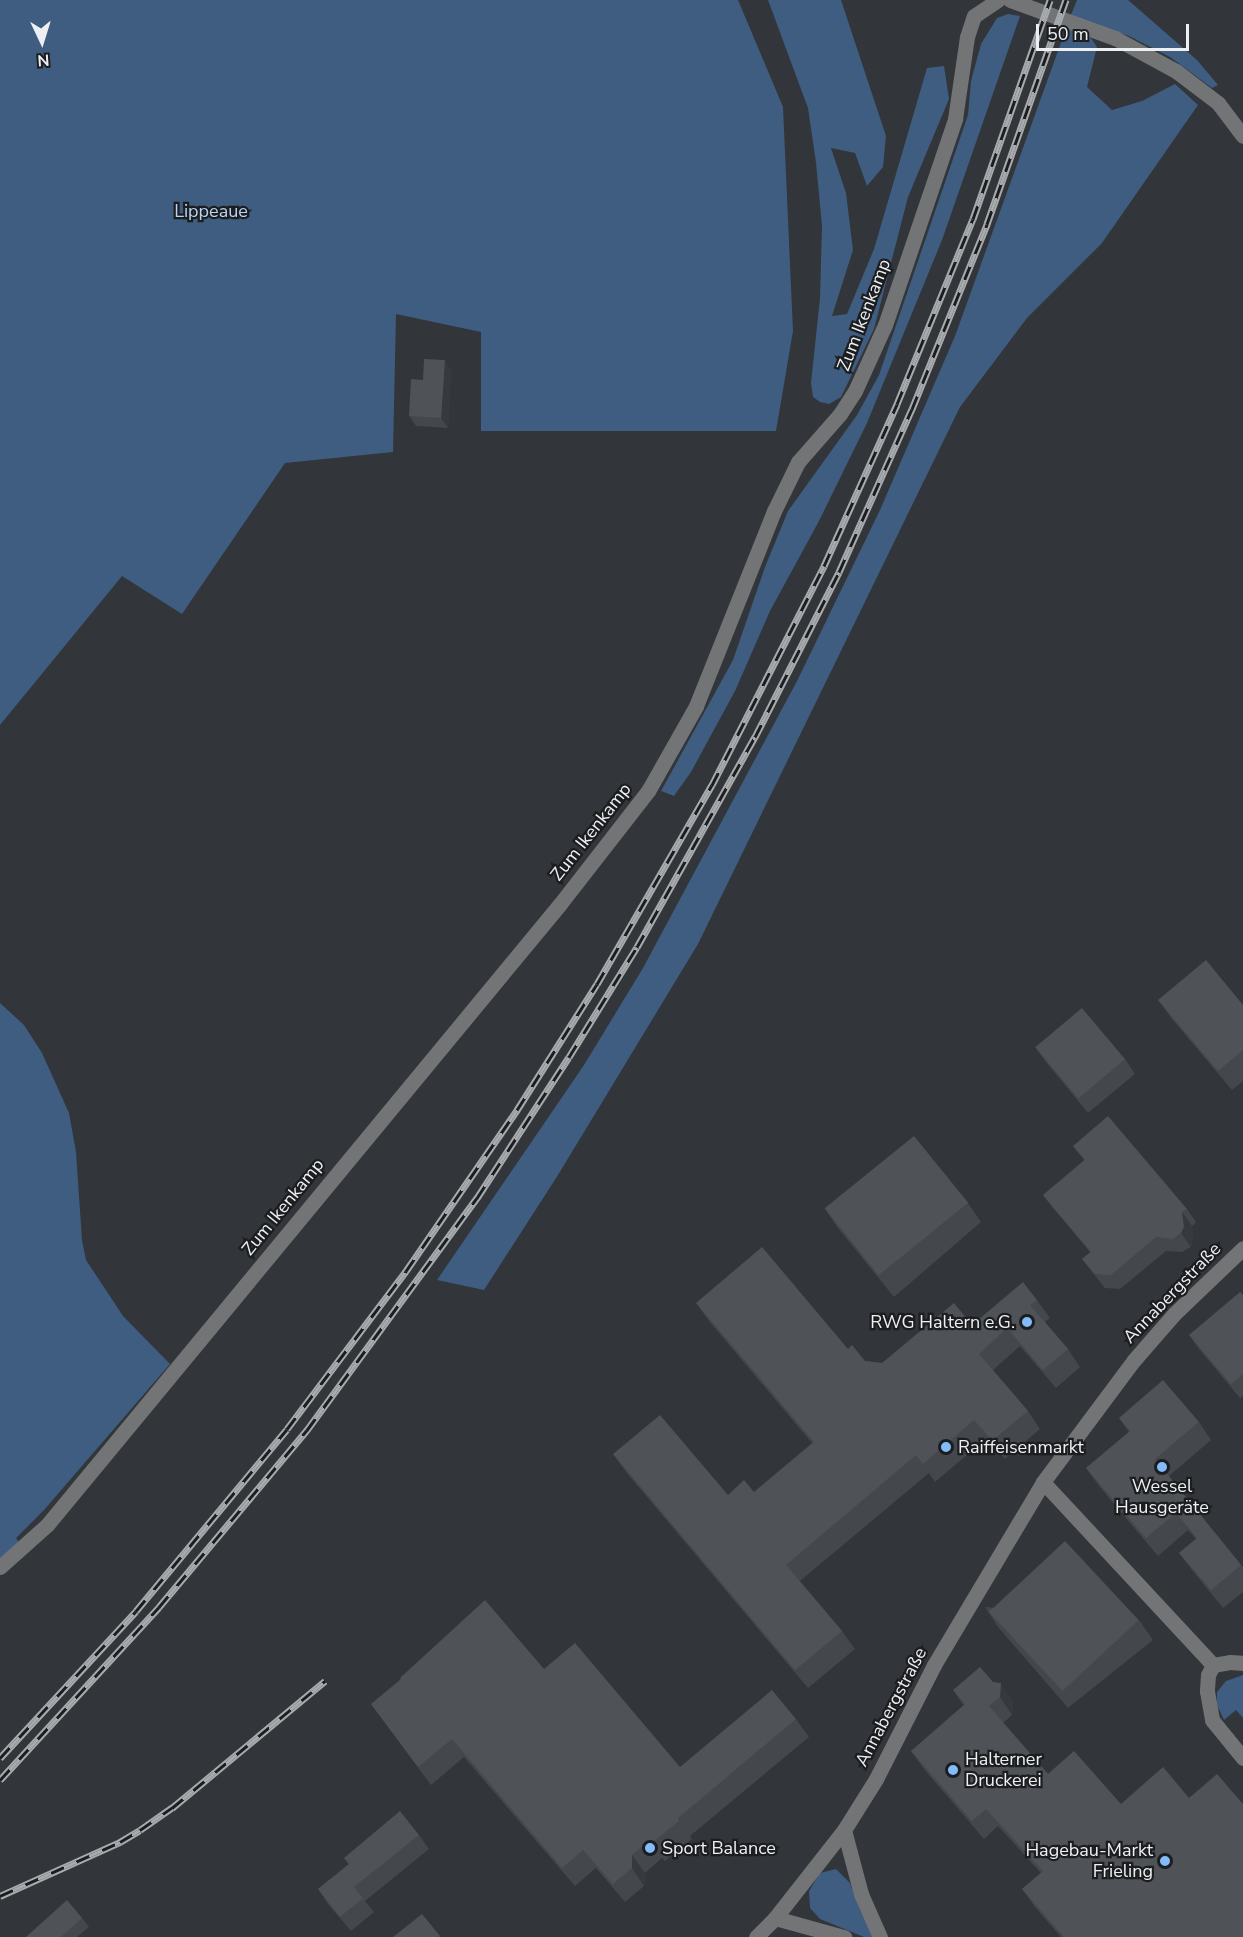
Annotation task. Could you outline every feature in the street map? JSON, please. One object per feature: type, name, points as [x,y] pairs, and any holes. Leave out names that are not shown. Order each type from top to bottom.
[{"type":"street","name":"Zum Ikenkamp","points":[[0,1567],[46,1525],[560,904],[648,791],[696,706],[774,511],[798,462],[840,414],[855,391],[885,325],[955,119],[967,37],[974,16],[998,0]]},
{"type":"street","points":[[1016,2],[1115,38],[1176,71],[1218,103],[1243,136]]},
{"type":"street","name":"Annabergstraße","points":[[756,1937],[775,1917],[844,1830],[876,1779],[934,1665],[1043,1482],[1134,1360],[1174,1314],[1243,1248]]},
{"type":"street","points":[[1043,1482],[1213,1665]]},
{"type":"street","points":[[1213,1665],[1230,1662],[1243,1664]]},
{"type":"street","points":[[1213,1665],[1208,1675],[1207,1691],[1212,1720],[1243,1758]]},
{"type":"street","points":[[844,1830],[865,1905],[880,1937]]},
{"type":"street","points":[[775,1917],[844,1937]]},
{"type":"green space","name":"Lippeaue","points":[[0,0],[738,0],[783,107],[793,331],[776,431],[481,431],[481,332],[396,314],[393,452],[285,463],[182,614],[122,576],[0,725]]},
{"type":"green space","points":[[768,0],[841,0],[886,136],[883,167],[867,186],[855,153],[831,148],[846,193],[853,250],[832,316],[847,314],[874,249],[927,68],[944,66],[949,99],[908,197],[874,329],[841,397],[829,404],[813,397],[811,383],[820,298],[822,226],[808,108]]},
{"type":"green space","points":[[1077,0],[1128,0],[1197,60],[1218,85],[1212,88],[1170,57],[1129,36],[1070,17]]},
{"type":"green space","points":[[1008,14],[1020,16],[942,240],[867,423],[819,521],[770,611],[735,691],[691,772],[674,796],[661,791],[733,660],[765,567],[788,511],[857,415],[879,375],[968,115],[971,81],[981,44],[997,18]]},
{"type":"green space","points":[[1067,26],[1091,38],[1097,47],[1087,87],[1112,110],[1142,101],[1175,84],[1198,105],[1102,243],[1027,318],[960,407],[698,944],[558,1175],[484,1290],[437,1280],[584,1065],[643,968],[797,681],[880,510],[955,336]]},
{"type":"green space","points":[[0,1003],[24,1025],[42,1053],[69,1113],[76,1152],[82,1240],[86,1260],[123,1316],[170,1364],[44,1510],[16,1538],[25,1551],[0,1569]]},
{"type":"green space","points":[[1243,1675],[1243,1718],[1236,1710],[1224,1720],[1217,1705],[1217,1692],[1226,1681]]},
{"type":"green space","points":[[836,1869],[850,1883],[860,1910],[876,1937],[864,1937],[820,1919],[810,1908],[809,1891],[820,1873]]},
{"type":"building","points":[[424,359],[445,360],[441,418],[409,416],[411,379],[423,380]]},
{"type":"building","points":[[1206,960],[1243,1005],[1243,1050],[1218,1071],[1158,1000]]},
{"type":"building","points":[[1082,1008],[1125,1059],[1078,1099],[1035,1047]]},
{"type":"building","points":[[1108,1116],[1187,1209],[1182,1212],[1184,1227],[1181,1233],[1173,1239],[1156,1237],[1111,1275],[1095,1274],[1082,1259],[1091,1252],[1043,1195],[1085,1160],[1073,1146]]},
{"type":"building","points":[[914,1136],[968,1203],[879,1275],[825,1208]]},
{"type":"building","points":[[762,1247],[848,1349],[852,1345],[865,1361],[882,1363],[954,1303],[972,1325],[1023,1282],[1037,1300],[1030,1305],[1068,1349],[1043,1370],[1007,1328],[979,1354],[1028,1411],[992,1441],[974,1420],[923,1464],[916,1455],[786,1565],[842,1631],[795,1670],[613,1454],[660,1415],[728,1495],[744,1480],[754,1492],[814,1442],[696,1303]]},
{"type":"building","points":[[1240,1292],[1243,1295],[1243,1374],[1231,1384],[1189,1335]]},
{"type":"building","points":[[1163,1380],[1199,1422],[1155,1459],[1241,1565],[1211,1590],[1179,1553],[1197,1538],[1176,1513],[1146,1538],[1086,1468],[1130,1431],[1119,1418]]},
{"type":"building","points":[[1065,1541],[1139,1620],[1063,1691],[989,1612]]},
{"type":"building","points":[[485,1600],[544,1669],[575,1643],[680,1767],[772,1690],[796,1719],[678,1818],[679,1821],[652,1843],[650,1840],[632,1855],[632,1868],[613,1884],[583,1850],[562,1868],[452,1739],[418,1767],[371,1704]]},
{"type":"building","points":[[980,1667],[993,1682],[1001,1683],[1000,1697],[989,1706],[1048,1774],[1074,1751],[1121,1804],[1163,1767],[1189,1798],[1217,1774],[1243,1804],[1243,1937],[1064,1937],[1022,1889],[1043,1871],[986,1809],[972,1821],[911,1751],[965,1704],[953,1690]]},
{"type":"building","points":[[400,1811],[419,1835],[354,1887],[363,1898],[340,1917],[318,1889],[349,1864],[344,1858]]},
{"type":"building","points":[[67,1900],[82,1918],[61,1937],[26,1937]]},
{"type":"building","points":[[422,1914],[439,1937],[393,1937]]},
{"type":"railway","points":[[0,1758],[136,1611],[287,1429],[406,1271],[517,1110],[597,984],[712,785],[824,566],[897,404],[973,219],[1050,0]]},
{"type":"railway","points":[[0,1780],[159,1607],[307,1430],[477,1198],[637,947],[755,737],[839,572],[912,409],[987,224],[1066,0]]},
{"type":"railway","points":[[0,1896],[120,1842],[140,1830],[172,1808],[325,1681]]},
{"type":"place","name":"RWG Haltern e.G.","points":[[1027,1322]]},
{"type":"place","name":"Raiffeisenmarkt","points":[[946,1447]]},
{"type":"place","name":"Wessel Hausgeräte","points":[[1162,1467]]},
{"type":"place","name":"Halterner Druckerei","points":[[953,1770]]},
{"type":"place","name":"Sport Balance","points":[[650,1848]]},
{"type":"place","name":"Hagebau-Markt Frieling","points":[[1165,1861]]}]
